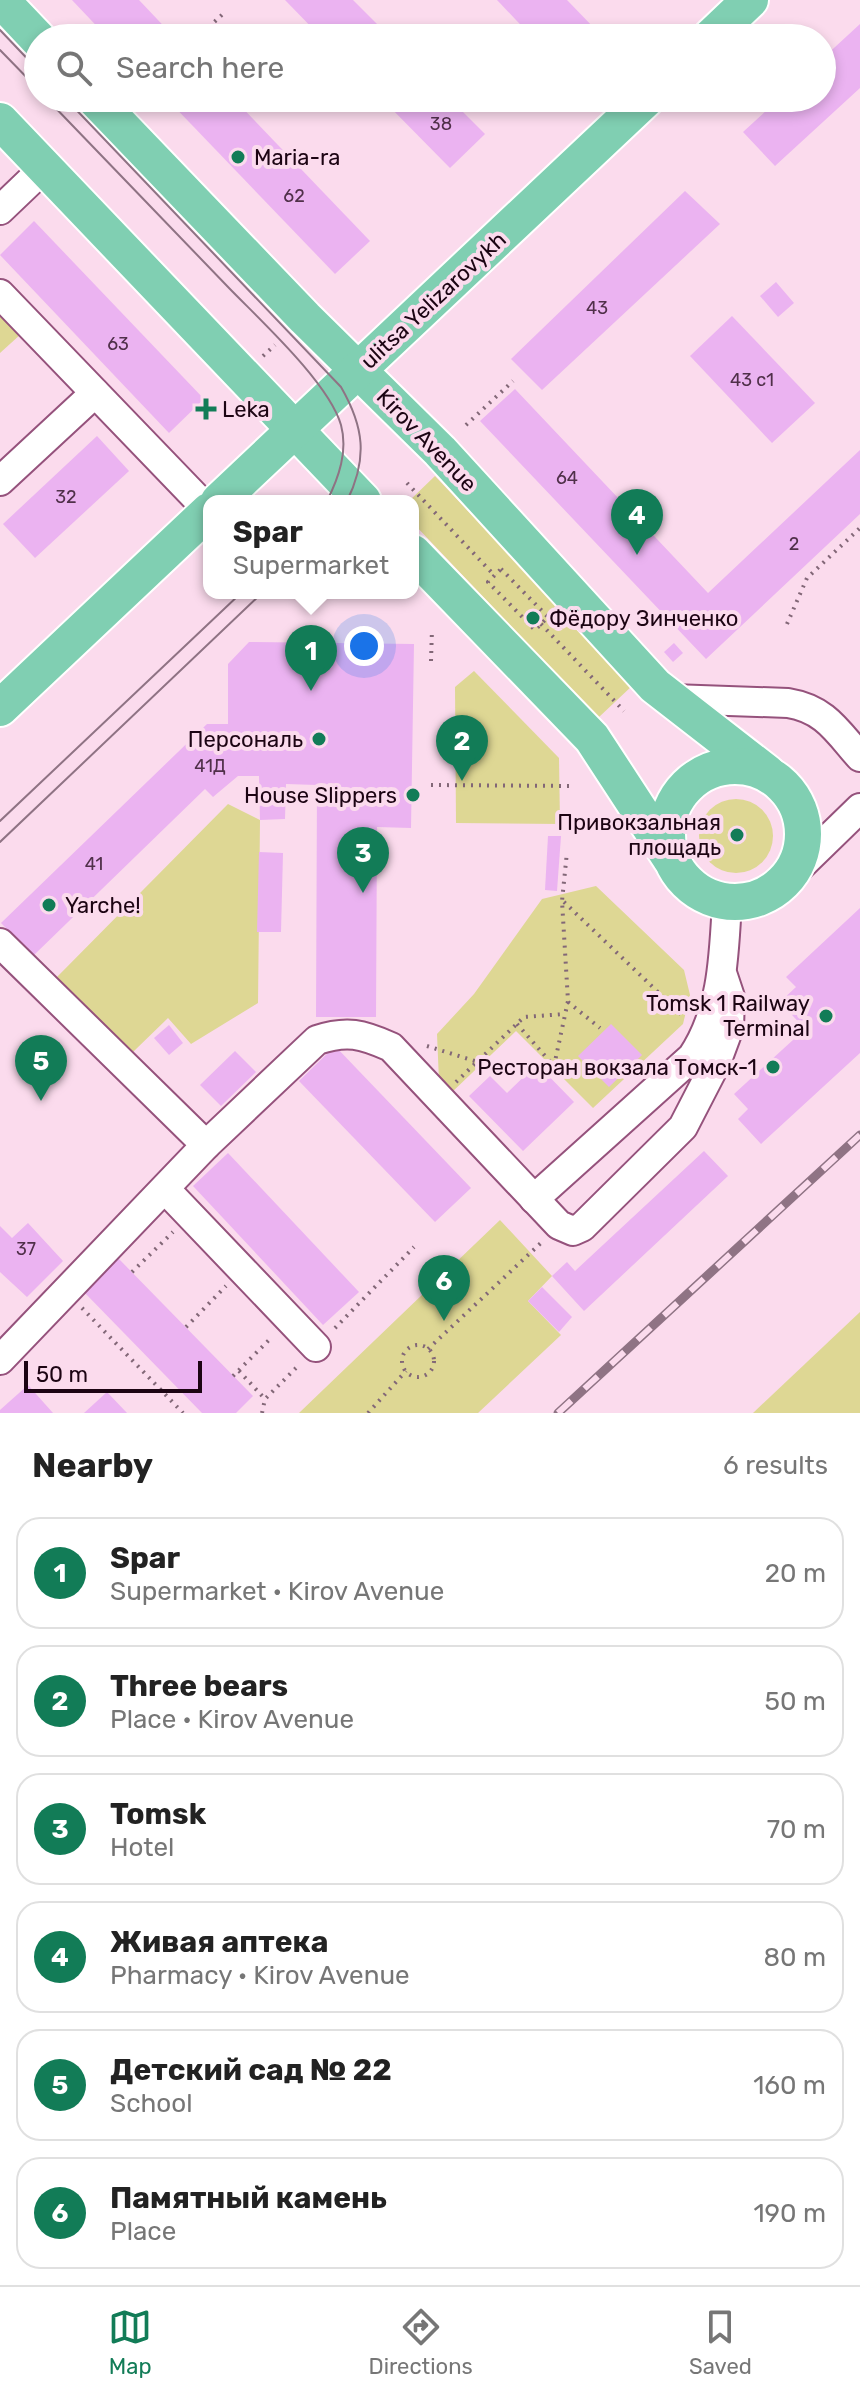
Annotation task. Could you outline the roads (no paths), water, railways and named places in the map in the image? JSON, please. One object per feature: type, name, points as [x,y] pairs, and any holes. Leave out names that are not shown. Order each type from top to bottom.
[{"type":"main road","points":[[1,0],[24,24]]},
{"type":"main road","points":[[725,24],[750,0]]},
{"type":"main road","name":"Kirov Avenue","points":[[107,112],[305,318],[440,451],[655,686],[767,773]]},
{"type":"main road","name":"ulitsa Yelizarovykh","points":[[225,495],[632,112]]},
{"type":"main road","points":[[0,121],[357,495]]},
{"type":"main road","points":[[0,708],[203,517]]},
{"type":"main road","points":[[419,559],[592,738],[675,866],[696,890],[716,899],[750,901],[776,889],[789,877],[803,845],[803,823],[792,796],[767,773],[747,766],[730,765],[701,775],[687,785],[672,809],[667,832],[675,866]]},
{"type":"lane","points":[[0,210],[44,168]]},
{"type":"lane","points":[[0,294],[203,505]]},
{"type":"lane","points":[[0,481],[95,393]]},
{"type":"lane","points":[[672,699],[807,706],[823,715],[860,757]]},
{"type":"lane","points":[[789,877],[860,808]]},
{"type":"lane","points":[[534,1199],[692,1057],[702,1042],[723,976],[727,901]]},
{"type":"lane","points":[[0,943],[206,1145]]},
{"type":"lane","points":[[0,1360],[206,1145],[317,1040],[337,1033],[363,1036],[391,1047],[559,1225],[573,1231],[582,1227],[683,1127],[716,1063],[729,1028],[730,997],[723,976]]},
{"type":"lane","points":[[166,1190],[316,1347]]},
{"type":"tram line","points":[[0,30],[24,55]]},
{"type":"tram line","points":[[0,50],[24,75]]},
{"type":"tram line","points":[[59,112],[275,334],[323,390],[334,408],[343,435],[339,473],[330,495]]},
{"type":"tram line","points":[[78,112],[341,387],[359,429],[360,457],[350,495]]},
{"type":"tram line","points":[[0,821],[235,599]]},
{"type":"tram line","points":[[0,842],[256,599]]},
{"type":"railway","points":[[558,1413],[860,1135]]},
{"type":"place","name":"Maria-ra","points":[[238,157]]},
{"type":"place","name":"Leka","points":[[206,409]]},
{"type":"place","name":"Живая аптека","points":[[637,555]]},
{"type":"place","name":"Фёдору Зинченко","points":[[533,618]]},
{"type":"place","name":"Spar","points":[[311,691]]},
{"type":"place","name":"Персональ","points":[[319,739]]},
{"type":"place","name":"Three bears","points":[[462,781]]},
{"type":"place","name":"House Slippers","points":[[413,795]]},
{"type":"place","name":"Привокзальная площадь","points":[[737,835]]},
{"type":"place","name":"Tomsk","points":[[363,893]]},
{"type":"place","name":"Yarche!","points":[[49,905]]},
{"type":"place","name":"Tomsk 1 Railway Terminal","points":[[826,1016]]},
{"type":"place","name":"Ресторан вокзала Томск-1","points":[[773,1067]]},
{"type":"place","name":"Детский сад № 22","points":[[41,1101]]},
{"type":"place","name":"Памятный камень","points":[[444,1321]]}]
